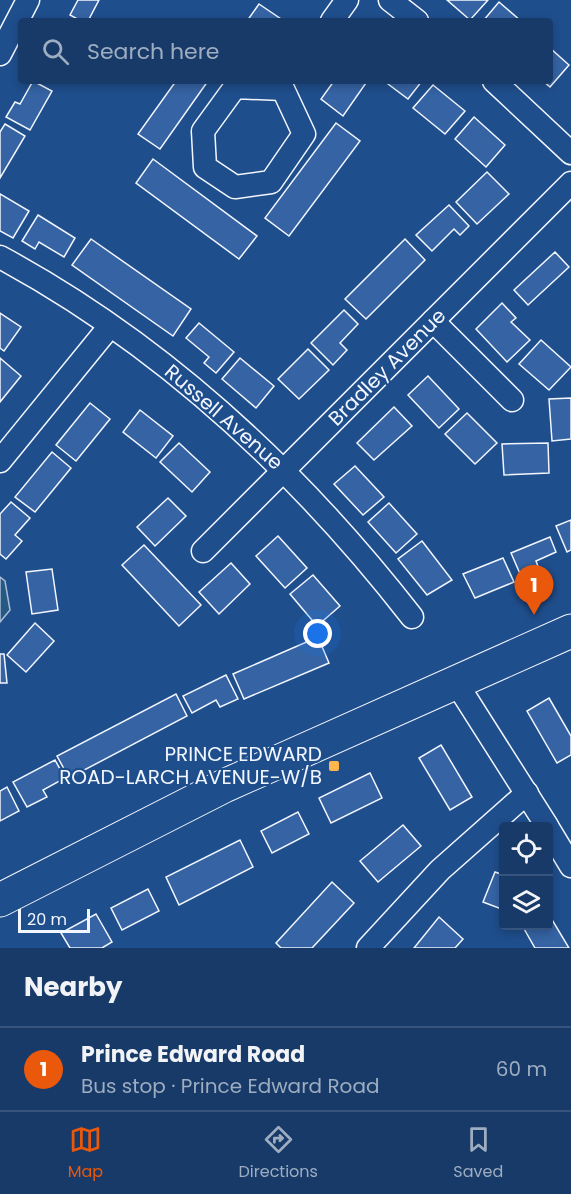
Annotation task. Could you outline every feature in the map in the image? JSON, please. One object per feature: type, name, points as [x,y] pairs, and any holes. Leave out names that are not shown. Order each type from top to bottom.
[{"type":"main road","points":[[0,900],[224,786],[571,631]]},
{"type":"street","points":[[19,18],[28,0]]},
{"type":"street","points":[[334,18],[347,0]]},
{"type":"street","points":[[390,0],[413,18]]},
{"type":"street","points":[[0,54],[18,19]]},
{"type":"street","points":[[497,84],[571,153]]},
{"type":"street","points":[[285,85],[304,134],[271,182],[235,187],[205,166],[202,131],[235,87],[285,85]]},
{"type":"street","name":"Bradley Avenue","points":[[203,551],[571,183]]},
{"type":"street","name":"Russell Avenue","points":[[0,258],[64,295],[110,326],[201,394],[285,470],[330,517],[412,617]]},
{"type":"street","points":[[433,321],[512,400]]},
{"type":"street","points":[[0,461],[110,326]]},
{"type":"street","points":[[455,681],[545,822]]},
{"type":"street","points":[[369,948],[440,870],[527,793]]},
{"type":"street","points":[[553,835],[571,866]]},
{"type":"shaded area","points":[[0,577],[5,581],[10,610],[0,622]]},
{"type":"building","points":[[78,0],[99,0],[90,18],[76,18],[70,15]]},
{"type":"building","points":[[447,0],[488,0],[472,18],[468,18]]},
{"type":"building","points":[[499,2],[518,18],[486,18]]},
{"type":"building","points":[[259,4],[280,18],[249,18]]},
{"type":"building","points":[[553,51],[569,65],[553,84]]},
{"type":"building","points":[[31,84],[39,84],[52,91],[30,130],[6,117],[15,102],[20,104]]},
{"type":"building","points":[[174,84],[206,84],[160,149],[138,134]]},
{"type":"building","points":[[332,84],[365,84],[343,116],[321,99]]},
{"type":"building","points":[[388,84],[420,84],[408,99]]},
{"type":"building","points":[[433,85],[465,111],[445,134],[413,108]]},
{"type":"building","points":[[474,117],[505,145],[486,167],[455,139]]},
{"type":"building","points":[[336,123],[360,141],[289,236],[265,218]]},
{"type":"building","points":[[5,124],[25,136],[0,178],[0,132]]},
{"type":"building","points":[[153,159],[257,236],[239,259],[136,183]]},
{"type":"building","points":[[487,172],[509,194],[477,224],[456,202]]},
{"type":"building","points":[[0,194],[29,211],[13,238],[0,231]]},
{"type":"building","points":[[449,205],[469,226],[460,235],[454,229],[432,251],[416,235]]},
{"type":"building","points":[[38,215],[75,238],[64,257],[39,242],[35,249],[22,241]]},
{"type":"building","points":[[91,239],[191,309],[173,336],[72,265]]},
{"type":"building","points":[[405,239],[425,260],[366,319],[345,299]]},
{"type":"building","points":[[555,252],[569,267],[528,305],[514,290]]},
{"type":"building","points":[[502,303],[516,318],[511,322],[530,340],[507,362],[476,329]]},
{"type":"building","points":[[344,310],[358,324],[340,343],[347,350],[333,365],[311,343]]},
{"type":"building","points":[[0,313],[21,327],[4,351],[0,348]]},
{"type":"building","points":[[199,323],[234,352],[216,373],[204,363],[209,357],[186,338]]},
{"type":"building","points":[[541,340],[571,367],[549,390],[519,364]]},
{"type":"building","points":[[308,349],[329,370],[299,399],[278,379]]},
{"type":"building","points":[[0,358],[21,376],[0,402]]},
{"type":"building","points":[[240,358],[274,386],[256,408],[222,379]]},
{"type":"building","points":[[428,376],[459,409],[439,428],[408,395]]},
{"type":"building","points":[[571,398],[571,439],[552,441],[549,399]]},
{"type":"building","points":[[90,403],[110,419],[76,461],[56,445]]},
{"type":"building","points":[[394,407],[412,426],[374,460],[357,443]]},
{"type":"building","points":[[140,410],[173,436],[156,458],[123,432]]},
{"type":"building","points":[[467,413],[497,443],[475,464],[445,434]]},
{"type":"building","points":[[179,443],[210,472],[192,492],[160,462]]},
{"type":"building","points":[[548,443],[549,473],[504,475],[502,444]]},
{"type":"building","points":[[52,452],[71,468],[35,512],[15,497]]},
{"type":"building","points":[[355,466],[384,497],[363,515],[334,484]]},
{"type":"building","points":[[168,498],[186,516],[155,546],[137,527]]},
{"type":"building","points":[[11,502],[30,518],[15,535],[22,541],[6,559],[0,554],[0,514]]},
{"type":"building","points":[[389,503],[417,534],[396,553],[368,522]]},
{"type":"building","points":[[571,520],[571,550],[567,552],[556,526]]},
{"type":"building","points":[[278,536],[307,568],[285,588],[256,556]]},
{"type":"building","points":[[550,537],[556,552],[536,561],[539,569],[521,576],[511,553]]},
{"type":"building","points":[[422,541],[452,580],[427,595],[398,559]]},
{"type":"building","points":[[144,545],[201,605],[179,626],[122,565]]},
{"type":"building","points":[[503,558],[514,582],[475,598],[463,574]]},
{"type":"building","points":[[231,563],[250,584],[219,614],[199,592]]},
{"type":"building","points":[[52,569],[58,610],[32,614],[26,572]]},
{"type":"building","points":[[313,575],[340,606],[317,626],[290,594]]},
{"type":"building","points":[[35,623],[54,641],[26,672],[7,655]]},
{"type":"building","points":[[318,637],[329,663],[244,699],[233,674]]},
{"type":"building","points":[[0,654],[4,654],[7,683],[0,683]]},
{"type":"building","points":[[226,675],[238,699],[220,707],[216,700],[192,713],[183,696]]},
{"type":"building","points":[[176,694],[187,716],[69,778],[57,756]]},
{"type":"building","points":[[549,698],[571,736],[571,755],[557,763],[527,711]]},
{"type":"building","points":[[441,745],[472,797],[450,810],[419,758]]},
{"type":"building","points":[[55,760],[65,778],[43,790],[47,797],[27,807],[13,782]]},
{"type":"building","points":[[370,773],[382,798],[331,823],[319,798]]},
{"type":"building","points":[[7,787],[19,811],[0,821],[0,791]]},
{"type":"building","points":[[298,812],[309,834],[272,853],[261,831]]},
{"type":"building","points":[[403,825],[421,846],[378,882],[360,861]]},
{"type":"building","points":[[240,840],[253,867],[179,905],[166,877]]},
{"type":"building","points":[[495,872],[499,873],[499,908],[483,902]]},
{"type":"building","points":[[332,882],[354,903],[312,948],[281,948],[276,943]]},
{"type":"building","points":[[148,889],[159,911],[122,930],[111,908]]},
{"type":"building","points":[[96,914],[112,942],[102,948],[70,948],[61,933]]},
{"type":"building","points":[[439,917],[463,939],[455,948],[414,948]]},
{"type":"building","points":[[553,921],[569,948],[535,948],[525,930],[553,930]]},
{"type":"place","name":"Prince Edward Road","points":[[534,615]]},
{"type":"place","name":"PRINCE EDWARD ROAD-LARCH AVENUE-W/B","points":[[334,766]]}]
